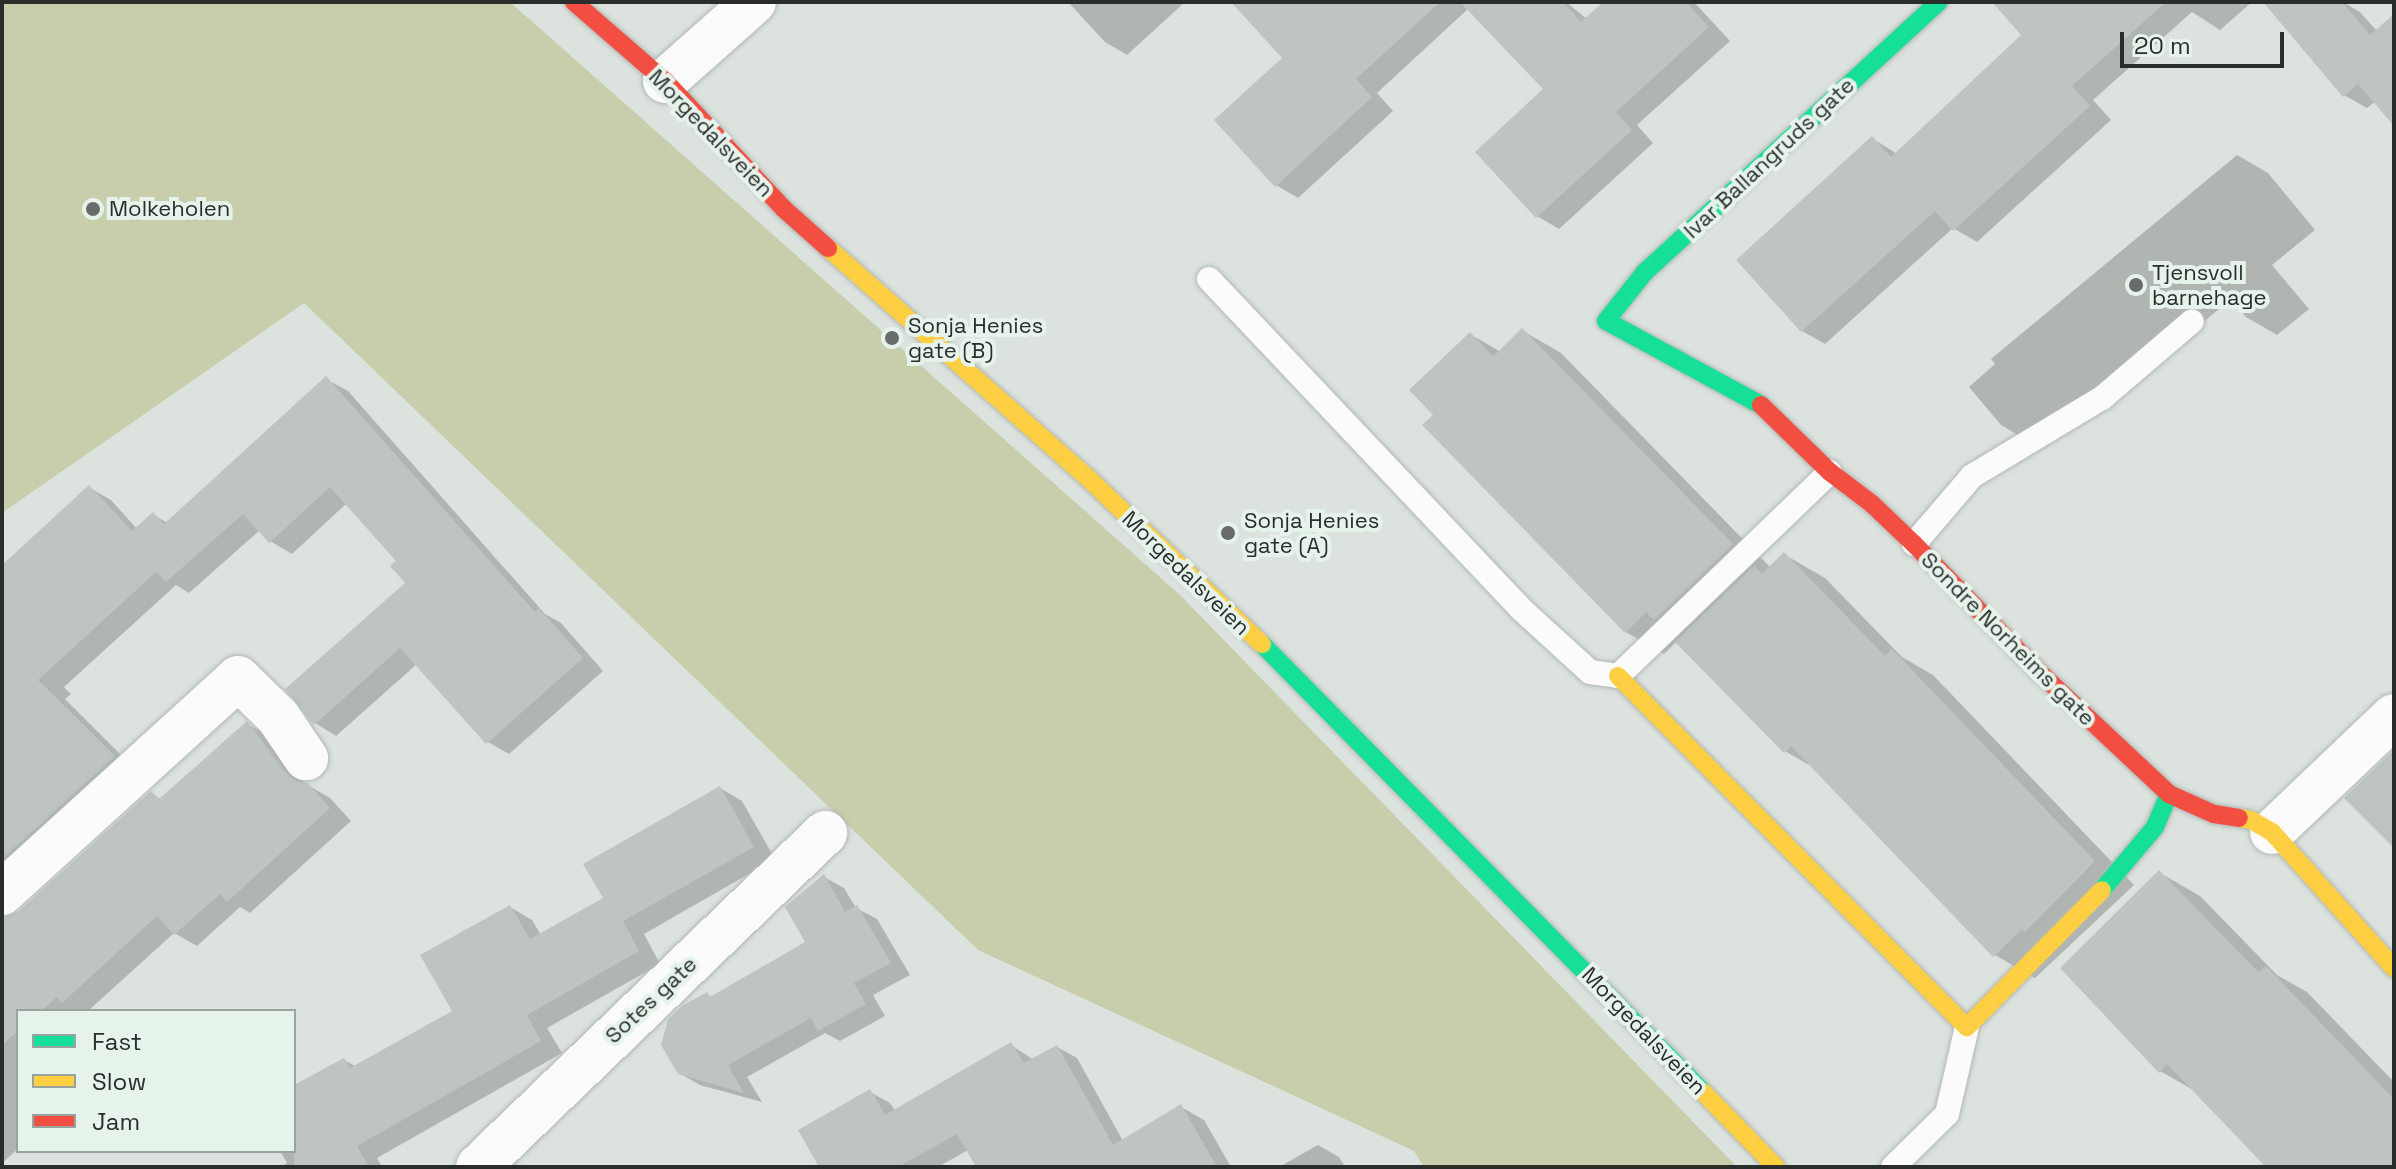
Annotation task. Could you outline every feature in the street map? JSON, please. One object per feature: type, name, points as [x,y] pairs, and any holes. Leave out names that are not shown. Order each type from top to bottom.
[{"type":"street","name":"Morgedalsveien","points":[[574,2],[665,81],[784,209],[1087,477],[1312,692],[1776,1167]]},
{"type":"street","points":[[665,81],[754,2]]},
{"type":"street","name":"Ivar Ballangruds gate","points":[[1606,321],[1645,272],[1939,2]]},
{"type":"street","name":"Sondre Norheims gate","points":[[1606,321],[1769,409],[1830,472],[1872,504],[1914,544],[2037,670],[2169,794],[2214,814],[2251,820],[2272,832],[2394,968]]},
{"type":"street","points":[[1618,676],[1967,1027],[2128,863],[2155,827],[2169,794]]},
{"type":"street","points":[[2,893],[238,678],[278,717],[306,758]]},
{"type":"street","points":[[2272,832],[2394,716]]},
{"type":"street","name":"Sotes gate","points":[[478,1167],[825,833]]},
{"type":"lane","points":[[1209,279],[1521,609],[1590,672],[1618,676],[1830,472]]},
{"type":"lane","points":[[1914,544],[1972,476],[2102,398],[2192,321]]},
{"type":"lane","points":[[1893,1167],[1947,1114],[1967,1027]]},
{"type":"green space","points":[[2,2],[510,2],[1180,595],[1737,1167],[1424,1167],[1414,1151],[978,950],[304,303],[2,513]]},
{"type":"building","points":[[1231,2],[1440,2],[1356,79],[1372,97],[1275,187],[1214,120],[1282,58]]},
{"type":"building","points":[[1460,2],[1563,2],[1581,22],[1603,2],[1686,2],[1709,27],[1616,112],[1632,130],[1536,218],[1475,152],[1543,89]]},
{"type":"building","points":[[1992,2],[2166,2],[2072,86],[2090,106],[1953,231],[1935,211],[1801,332],[1736,260],[1872,136],[1891,157],[2021,35]]},
{"type":"building","points":[[2263,2],[2342,2],[2370,35],[2394,14],[2394,126],[2358,84],[2343,97]]},
{"type":"building","points":[[1522,328],[1733,544],[1654,620],[1646,612],[1625,633],[1422,425],[1433,415],[1409,390],[1470,332],[1493,357]]},
{"type":"building","points":[[326,376],[535,612],[539,608],[583,658],[486,744],[400,648],[314,725],[285,689],[405,583],[390,566],[396,561],[330,487],[269,543],[243,514],[166,582],[156,572],[38,680],[115,756],[2,859],[2,565],[89,485],[132,531],[153,512],[164,524]]},
{"type":"building","points":[[1784,552],[1885,656],[1892,649],[2095,861],[2025,932],[2022,929],[1993,957],[1791,746],[1784,753],[1675,642],[1754,566],[1762,574]]},
{"type":"building","points":[[247,721],[286,773],[296,781],[308,783],[330,808],[227,902],[220,894],[174,935],[157,916],[62,1003],[57,997],[43,1009],[16,1009],[16,1033],[2,1045],[2,917],[19,911],[151,791],[159,799]]},
{"type":"building","points":[[2394,750],[2394,848],[2344,798]]},
{"type":"building","points":[[720,786],[754,847],[623,921],[639,951],[527,1015],[541,1041],[357,1146],[369,1167],[294,1167],[296,1084],[344,1058],[350,1068],[452,1011],[420,955],[510,905],[530,939],[603,898],[583,864]]},
{"type":"building","points":[[2159,870],[2259,973],[2266,966],[2394,1099],[2394,1167],[2266,1167],[2167,1064],[2159,1073],[2060,968]]},
{"type":"building","points":[[824,874],[845,912],[857,905],[891,963],[854,983],[866,1004],[818,1031],[811,1018],[728,1065],[744,1093],[678,1074],[661,1045],[668,1019],[682,1006],[707,992],[710,997],[805,942],[785,907]]},
{"type":"building","points":[[1011,1042],[1024,1063],[1057,1045],[1113,1145],[1181,1104],[1217,1167],[976,1167],[957,1134],[898,1167],[819,1167],[798,1130],[870,1089],[885,1115]]},
{"type":"traffic: fast","points":[[1761,405],[1606,321],[1645,272],[1939,2]]},
{"type":"traffic: fast","points":[[1262,644],[1703,1092]]},
{"type":"traffic: fast","points":[[2102,890],[2155,827],[2169,794]]},
{"type":"traffic: slow","points":[[828,248],[1087,477],[1262,644]]},
{"type":"traffic: slow","points":[[1618,676],[1967,1027],[2102,890]]},
{"type":"traffic: slow","points":[[2239,818],[2251,820],[2272,832],[2394,968]]},
{"type":"traffic: slow","points":[[1703,1092],[1776,1167]]},
{"type":"traffic: jam","points":[[574,2],[665,81],[784,209],[828,248]]},
{"type":"traffic: jam","points":[[1761,405],[1830,472],[1872,504],[1914,544],[2037,670],[2169,794],[2214,814],[2239,818]]},
{"type":"place","name":"Molkeholen","points":[[93,209]]},
{"type":"place","name":"Tjensvoll barnehage","points":[[2136,285]]},
{"type":"place","name":"Sonja Henies gate (B)","points":[[892,338]]},
{"type":"place","name":"Sonja Henies gate (A)","points":[[1228,533]]}]
